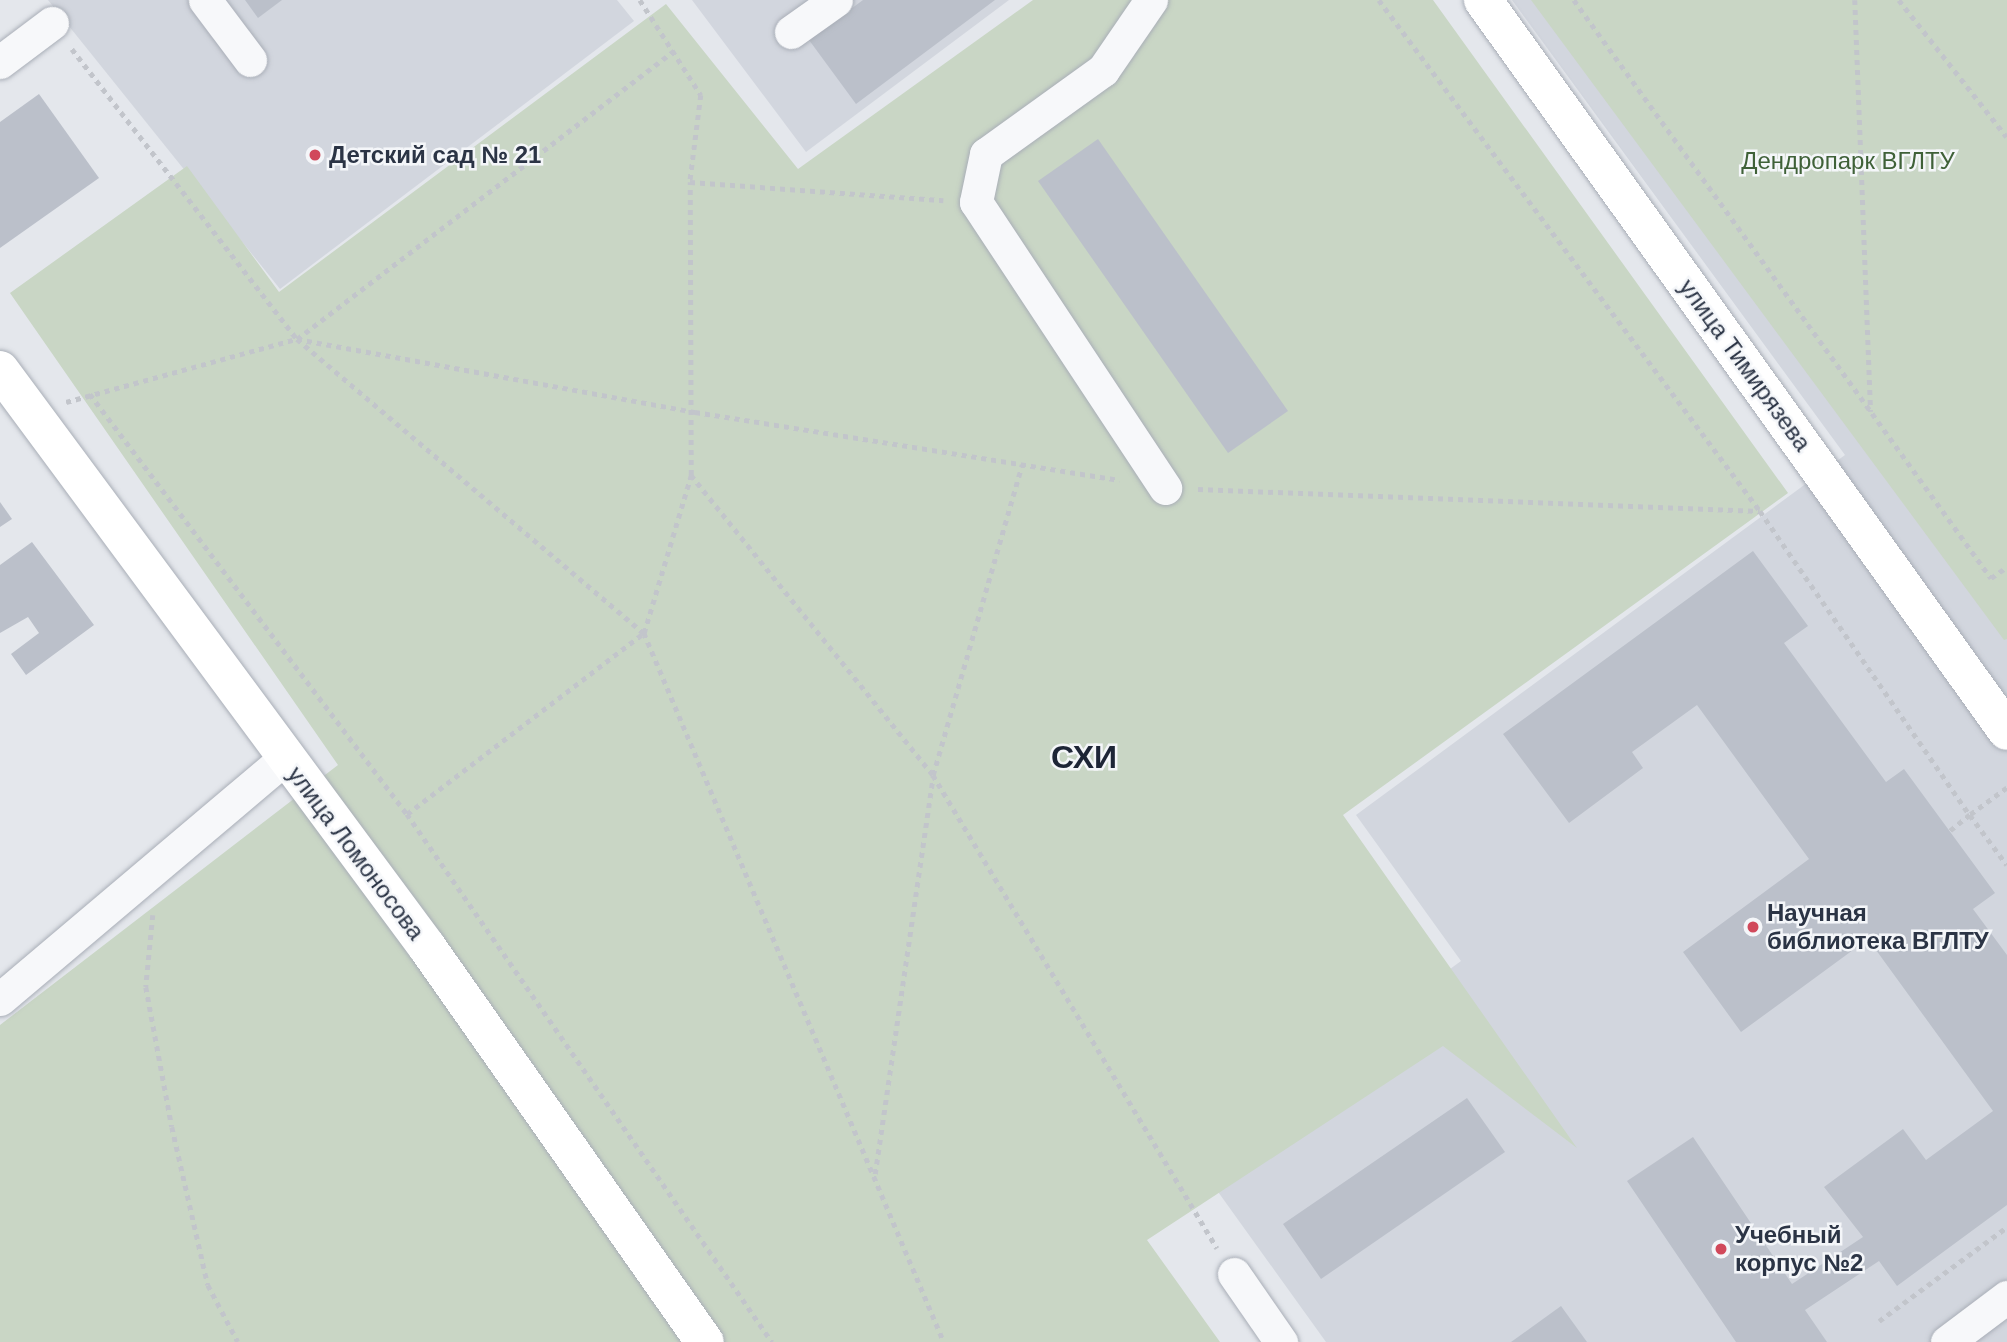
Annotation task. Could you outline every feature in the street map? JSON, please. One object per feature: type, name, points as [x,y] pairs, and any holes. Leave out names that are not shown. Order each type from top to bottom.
[{"type":"main road","name":"улица Тимирязева","points":[[1483,0],[2007,731]]},
{"type":"main road","name":"улица Ломоносова","points":[[0,370],[427,947],[705,1342]]},
{"type":"street","points":[[205,0],[250,60]]},
{"type":"street","points":[[791,32],[836,0]]},
{"type":"street","points":[[1151,0],[1103,70],[986,154],[976,202],[1165,488]]},
{"type":"street","points":[[0,62],[52,23]]},
{"type":"street","points":[[0,999],[285,758]]},
{"type":"street","points":[[1234,1274],[1281,1342]]},
{"type":"street","points":[[1947,1342],[2007,1297]]},
{"type":"path","points":[[407,814],[644,633],[691,475],[695,412],[690,182],[701,95],[676,49],[640,0]]},
{"type":"path","points":[[1379,0],[1760,511],[2007,865]]},
{"type":"path","points":[[1574,0],[1992,578],[2007,567]]},
{"type":"path","points":[[1855,0],[1871,412]]},
{"type":"path","points":[[1899,0],[2007,137]]},
{"type":"path","points":[[52,23],[297,339],[644,633],[944,1342]]},
{"type":"path","points":[[31,413],[90,394],[297,339],[676,49]]},
{"type":"path","points":[[690,182],[976,202]]},
{"type":"path","points":[[297,339],[695,412],[1165,488],[1760,511]]},
{"type":"path","points":[[90,394],[407,814],[772,1342]]},
{"type":"path","points":[[874,1177],[933,775],[1022,464]]},
{"type":"path","points":[[691,475],[933,775],[1234,1274]]},
{"type":"path","points":[[1950,831],[2007,788]]},
{"type":"path","points":[[157,868],[146,987],[208,1285],[238,1342]]},
{"type":"path","points":[[1879,1321],[2007,1227]]},
{"type":"shaded area","name":"Детский сад № 21","points":[[48,0],[617,0],[634,21],[280,289]]},
{"type":"shaded area","points":[[692,0],[1009,0],[806,152]]},
{"type":"shaded area","points":[[1512,0],[2007,0],[2007,1342],[1326,1342],[1193,1157],[1461,961],[1356,815],[1845,455]]},
{"type":"green space","points":[[1033,0],[1433,0],[1788,493],[1343,815],[1577,1148],[1443,1046],[1147,1240],[1220,1342],[0,1342],[0,1025],[338,765],[10,293],[187,166],[279,292],[666,4],[798,169]]},
{"type":"green space","name":"Дендропарк ВГЛТУ","points":[[1531,0],[2007,0],[2007,639],[2004,640]]},
{"type":"building","points":[[245,0],[282,0],[258,18]]},
{"type":"building","points":[[863,0],[995,0],[856,104],[809,40]]},
{"type":"building","points":[[39,94],[99,178],[0,248],[0,122]]},
{"type":"building","points":[[1098,139],[1288,411],[1228,453],[1038,181]]},
{"type":"building","points":[[0,502],[12,519],[0,527]]},
{"type":"building","points":[[32,542],[94,625],[26,675],[11,654],[39,633],[28,617],[0,633],[0,565]]},
{"type":"building","points":[[1753,551],[1808,626],[1784,643],[1886,782],[1904,769],[1995,893],[1973,909],[2007,955],[2007,1205],[1897,1286],[1879,1261],[1805,1310],[1827,1342],[1736,1342],[1627,1181],[1693,1137],[1792,1284],[1863,1237],[1824,1187],[1903,1129],[1926,1160],[1993,1111],[1868,939],[1741,1032],[1683,952],[1809,859],[1697,705],[1632,752],[1643,768],[1569,823],[1503,734]]},
{"type":"building","points":[[1467,1098],[1505,1152],[1321,1279],[1283,1224]]},
{"type":"building","points":[[1561,1306],[1587,1342],[1511,1342]]},
{"type":"place","name":"Детский сад № 21","points":[[315,155]]},
{"type":"place","name":"Научная библиотека ВГЛТУ","points":[[1753,927]]},
{"type":"place","name":"Учебный корпус №2","points":[[1721,1249]]},
{"type":"district","name":"СХИ","points":[[1084,757]]}]
